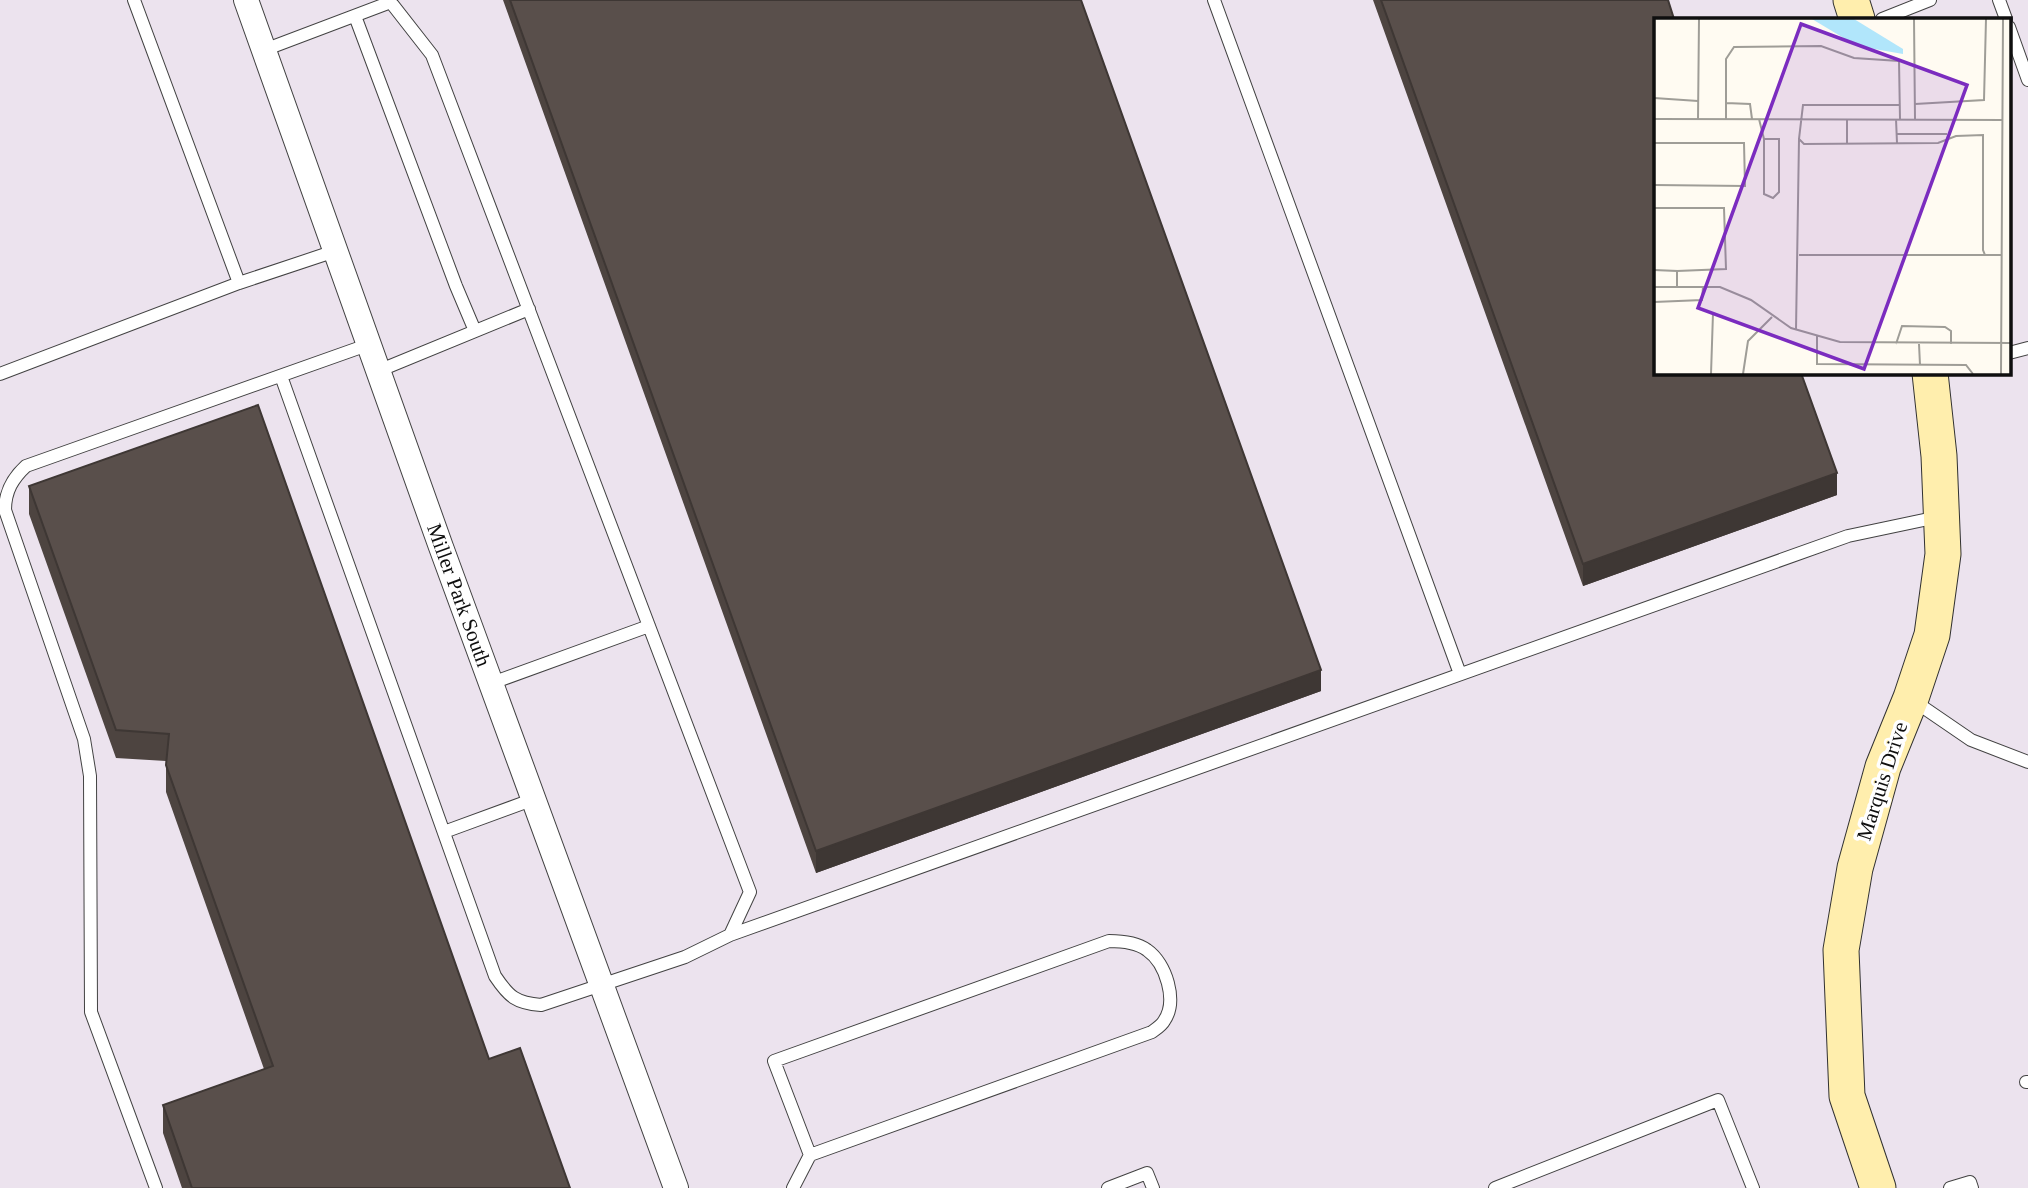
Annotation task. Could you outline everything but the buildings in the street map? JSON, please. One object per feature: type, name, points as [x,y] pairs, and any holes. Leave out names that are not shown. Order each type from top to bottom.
[{"type":"street","name":"Miller Park South","points":[[246,0],[378,371],[676,1188]]},
{"type":"street","points":[[1851,0],[1857,18]]},
{"type":"street","name":"Marquis Drive","points":[[1878,1188],[1847,1096],[1842,950],[1855,868],[1883,767],[1932,635],[1943,554],[1933,374]]},
{"type":"lane","points":[[134,0],[239,283]]},
{"type":"lane","points":[[1214,0],[1460,674]]},
{"type":"lane","points":[[1885,18],[1930,0]]},
{"type":"lane","points":[[1999,0],[2006,18]]},
{"type":"lane","points":[[264,50],[390,1],[432,55],[750,892],[730,935]]},
{"type":"lane","points":[[355,16],[475,331]]},
{"type":"lane","points":[[2010,30],[2028,80]]},
{"type":"lane","points":[[0,374],[239,283],[335,251]]},
{"type":"lane","points":[[378,371],[529,309]]},
{"type":"lane","points":[[156,1188],[91,1012],[90,776],[84,739],[5,510],[5,499],[9,486],[26,466],[370,344]]},
{"type":"lane","points":[[2010,354],[2028,348]]},
{"type":"lane","points":[[281,376],[495,976],[506,993],[522,1003],[541,1005],[685,957],[730,935],[1848,536],[1941,516]]},
{"type":"lane","points":[[492,683],[649,626]]},
{"type":"lane","points":[[1910,698],[1971,740],[2028,762]]},
{"type":"lane","points":[[444,832],[534,799]]},
{"type":"lane","points":[[793,1188],[810,1155],[1152,1032],[1166,1019],[1171,993],[1162,967],[1147,950],[1127,942],[1110,941],[774,1061],[810,1155]]},
{"type":"lane","points":[[1496,1188],[1718,1100],[1753,1188]]},
{"type":"lane","points":[[1108,1188],[1147,1172],[1153,1188]]},
{"type":"lane","points":[[1950,1188],[1970,1182],[1972,1188]]},
{"type":"shaded area","points":[[0,0],[2028,0],[2028,1188],[0,1188]]}]
